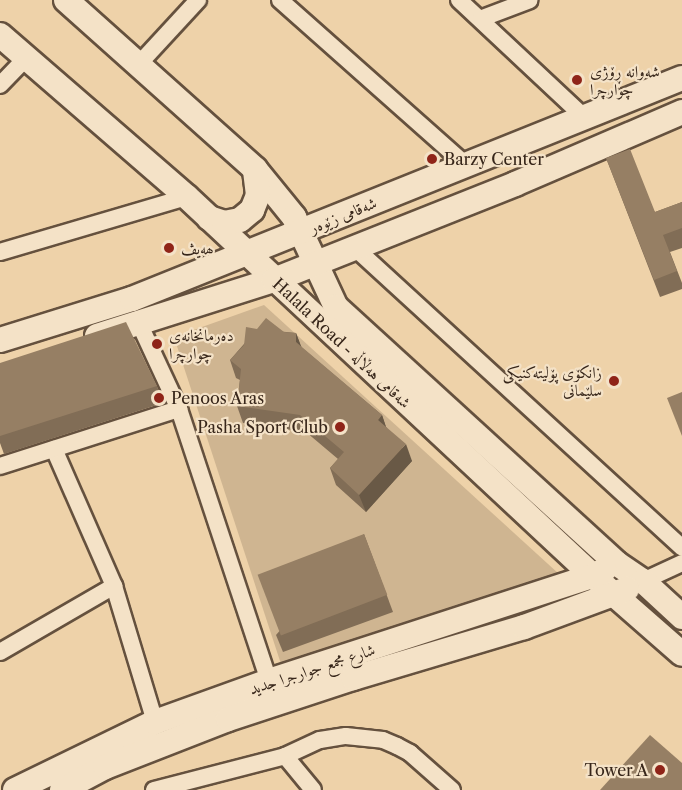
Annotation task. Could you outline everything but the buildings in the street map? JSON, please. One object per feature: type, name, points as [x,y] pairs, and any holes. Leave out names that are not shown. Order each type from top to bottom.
[{"type":"street","name":"Halala Road - شەقامی هەڵاڵە","points":[[66,0],[255,169],[285,203],[302,232],[314,264],[336,307],[616,563],[643,581],[682,616]]},
{"type":"street","points":[[139,64],[198,0]]},
{"type":"street","points":[[280,0],[466,165]]},
{"type":"street","points":[[459,0],[584,117]]},
{"type":"street","points":[[480,19],[531,0]]},
{"type":"street","name":"Halala Road - شەقامی هەڵاڵە","points":[[0,35],[187,197],[593,576],[682,654]]},
{"type":"street","points":[[0,85],[26,58]]},
{"type":"street","name":"شەقامی زێوەر","points":[[0,340],[132,299],[682,78]]},
{"type":"street","name":"شەقامی زێوەر","points":[[76,342],[274,280],[515,184],[682,112]]},
{"type":"street","points":[[209,218],[224,223],[240,220],[252,210],[258,195],[255,169]]},
{"type":"street","points":[[0,252],[187,197]]},
{"type":"street","points":[[354,247],[682,548]]},
{"type":"street","points":[[139,323],[179,409],[269,681]]},
{"type":"street","points":[[0,466],[179,409]]},
{"type":"street","points":[[54,448],[114,586],[155,722]]},
{"type":"street","name":"شارع مجمع جوارجرا جديد","points":[[15,790],[155,722],[269,681],[593,576],[616,563]]},
{"type":"street","points":[[643,581],[682,563]]},
{"type":"street","name":"شارع مجمع جوارجرا جديد","points":[[62,790],[105,767],[228,719],[353,678],[524,627],[615,594],[643,581]]},
{"type":"street","points":[[0,652],[114,586]]},
{"type":"street","points":[[164,789],[285,756],[320,740],[362,736],[397,746],[410,753],[452,790]]},
{"type":"street","points":[[285,756],[313,790]]},
{"type":"street","points":[[432,773],[446,790]]},
{"type":"shaded area","points":[[264,305],[559,574],[281,664],[174,337]]},
{"type":"place","name":"شەوانە ڕۆژی چوارچرا","points":[[577,80]]},
{"type":"place","name":"Barzy Center","points":[[432,159]]},
{"type":"place","name":"ھەیڤ","points":[[169,248]]},
{"type":"place","name":"دەرمانخانەی چوارچرا","points":[[157,344]]},
{"type":"place","name":"زانکۆی پۆلیتەکنیکی سلێمانی","points":[[614,381]]},
{"type":"place","name":"Penoos Aras","points":[[159,398]]},
{"type":"place","name":"Pasha Sport Club","points":[[340,427]]},
{"type":"place","name":"Tower A","points":[[660,770]]}]
